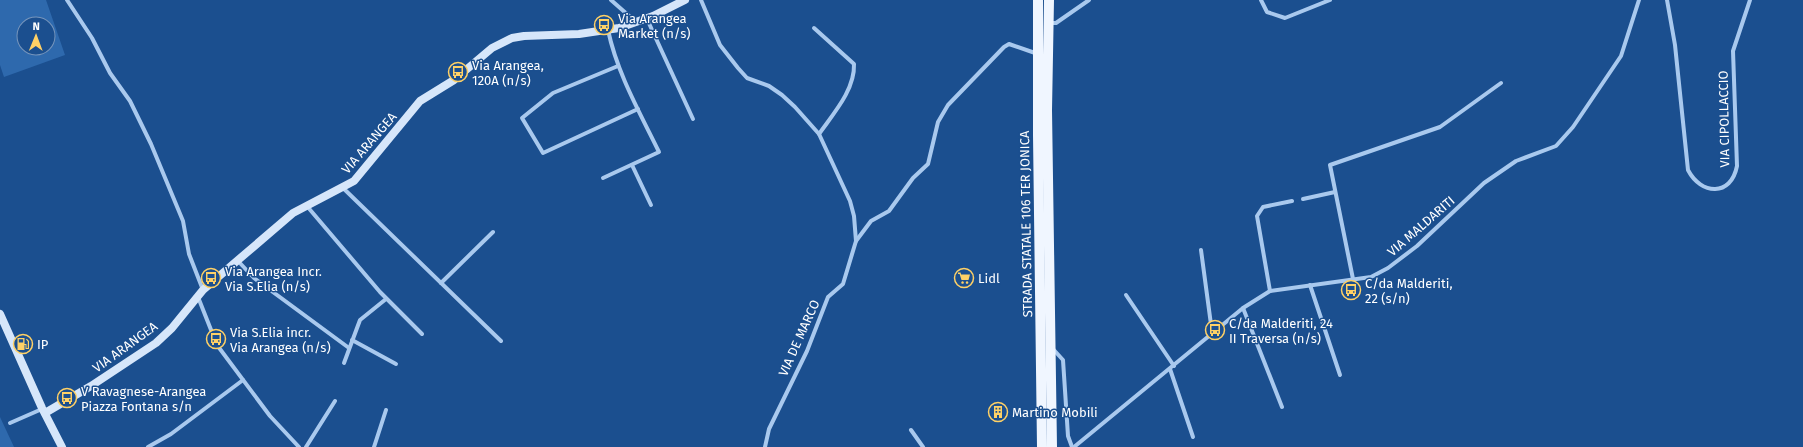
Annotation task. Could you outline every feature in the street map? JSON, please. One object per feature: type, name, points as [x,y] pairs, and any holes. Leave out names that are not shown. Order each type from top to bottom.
[{"type":"main road","name":"STRADA STATALE 106 TER JONICA","points":[[1038,0],[1040,392],[1042,447]]},
{"type":"main road","name":"STRADA STATALE 106 TER JONICA","points":[[1049,0],[1047,110],[1052,447]]},
{"type":"street","points":[[67,0],[92,38],[110,74],[130,102],[151,144],[183,221],[189,254],[210,332],[217,344],[274,421],[299,447]]},
{"type":"street","points":[[611,0],[637,23]]},
{"type":"street","name":"VIA ARANGEA","points":[[44,411],[90,386],[156,343],[172,328],[200,293],[292,213],[354,181],[420,101],[454,80],[492,48],[512,38],[524,36],[579,34],[608,30],[637,23],[685,0]]},
{"type":"street","points":[[701,0],[720,45],[738,68],[747,78],[769,86],[782,95],[795,106],[819,134],[850,201],[856,241]]},
{"type":"street","points":[[1049,23],[1056,23],[1089,0]]},
{"type":"street","points":[[1262,0],[1266,12],[1285,18],[1330,0]]},
{"type":"street","name":"VIA MALDARITI","points":[[1073,447],[1172,367],[1212,332],[1243,308],[1270,291],[1310,284],[1371,277],[1388,268],[1417,246],[1484,183],[1516,161],[1556,146],[1573,127],[1621,56],[1639,0]]},
{"type":"street","name":"VIA CIPOLLACCIO","points":[[1668,0],[1675,45],[1688,170],[1693,180],[1701,186],[1710,189],[1720,189],[1730,184],[1735,175],[1737,166],[1732,51],[1750,0]]},
{"type":"street","points":[[647,19],[693,119]]},
{"type":"street","points":[[814,28],[854,64],[854,72],[848,91],[819,134]]},
{"type":"street","points":[[603,178],[659,152],[618,66],[612,51],[608,30]]},
{"type":"street","points":[[856,241],[871,221],[889,211],[913,178],[928,164],[938,122],[948,104],[1004,47],[1009,44],[1038,54]]},
{"type":"street","points":[[618,66],[553,93],[522,118],[543,153],[638,109]]},
{"type":"street","points":[[1353,279],[1330,165],[1440,127],[1500,83]]},
{"type":"street","points":[[632,165],[651,205]]},
{"type":"street","points":[[342,188],[501,340]]},
{"type":"street","points":[[1303,199],[1335,192]]},
{"type":"street","points":[[1270,291],[1258,216],[1263,207],[1292,201]]},
{"type":"street","points":[[305,205],[386,299],[422,334]]},
{"type":"street","points":[[442,283],[494,232]]},
{"type":"street","name":"VIA DE MARCO","points":[[765,447],[769,429],[807,351],[828,297],[843,284],[856,241]]},
{"type":"street","points":[[1201,250],[1212,332]]},
{"type":"street","points":[[238,261],[254,278],[349,348]]},
{"type":"street","points":[[1310,284],[1340,375]]},
{"type":"street","points":[[1126,295],[1172,367],[1193,436]]},
{"type":"street","points":[[344,363],[360,320],[386,299]]},
{"type":"street","points":[[1243,308],[1282,407]]},
{"type":"street","points":[[0,314],[62,447]]},
{"type":"street","points":[[352,340],[396,364]]},
{"type":"street","points":[[1051,347],[1063,360],[1068,436],[1073,447]]},
{"type":"street","points":[[148,447],[171,434],[243,380]]},
{"type":"street","points":[[306,447],[335,401]]},
{"type":"street","points":[[374,447],[386,410]]},
{"type":"street","points":[[10,423],[44,411]]},
{"type":"street","points":[[911,430],[923,447]]},
{"type":"shaded area","points":[[0,0],[46,0],[52,16],[16,16],[16,56],[56,56],[56,29],[65,55],[4,77],[0,65]]},
{"type":"shaded area","points":[[0,417],[14,447],[0,447]]},
{"type":"place","name":"Via Arangea Market (n/s)","points":[[604,25]]},
{"type":"place","name":"Via Arangea, 120A (n/s)","points":[[458,72]]},
{"type":"place","name":"Via Arangea Incr. Via S.Elia (n/s)","points":[[211,278]]},
{"type":"place","name":"Lidl","points":[[964,278]]},
{"type":"place","name":"C/da Malderiti, 22 (s/n)","points":[[1351,290]]},
{"type":"place","name":"C/da Malderiti, 24 II Traversa (n/s)","points":[[1215,330]]},
{"type":"place","name":"Via S.Elia incr. Via Arangea (n/s)","points":[[216,339]]},
{"type":"place","name":"IP","points":[[23,344]]},
{"type":"place","name":"V Ravagnese-Arangea Piazza Fontana s/n","points":[[67,398]]},
{"type":"place","name":"Martino Mobili","points":[[998,412]]}]
